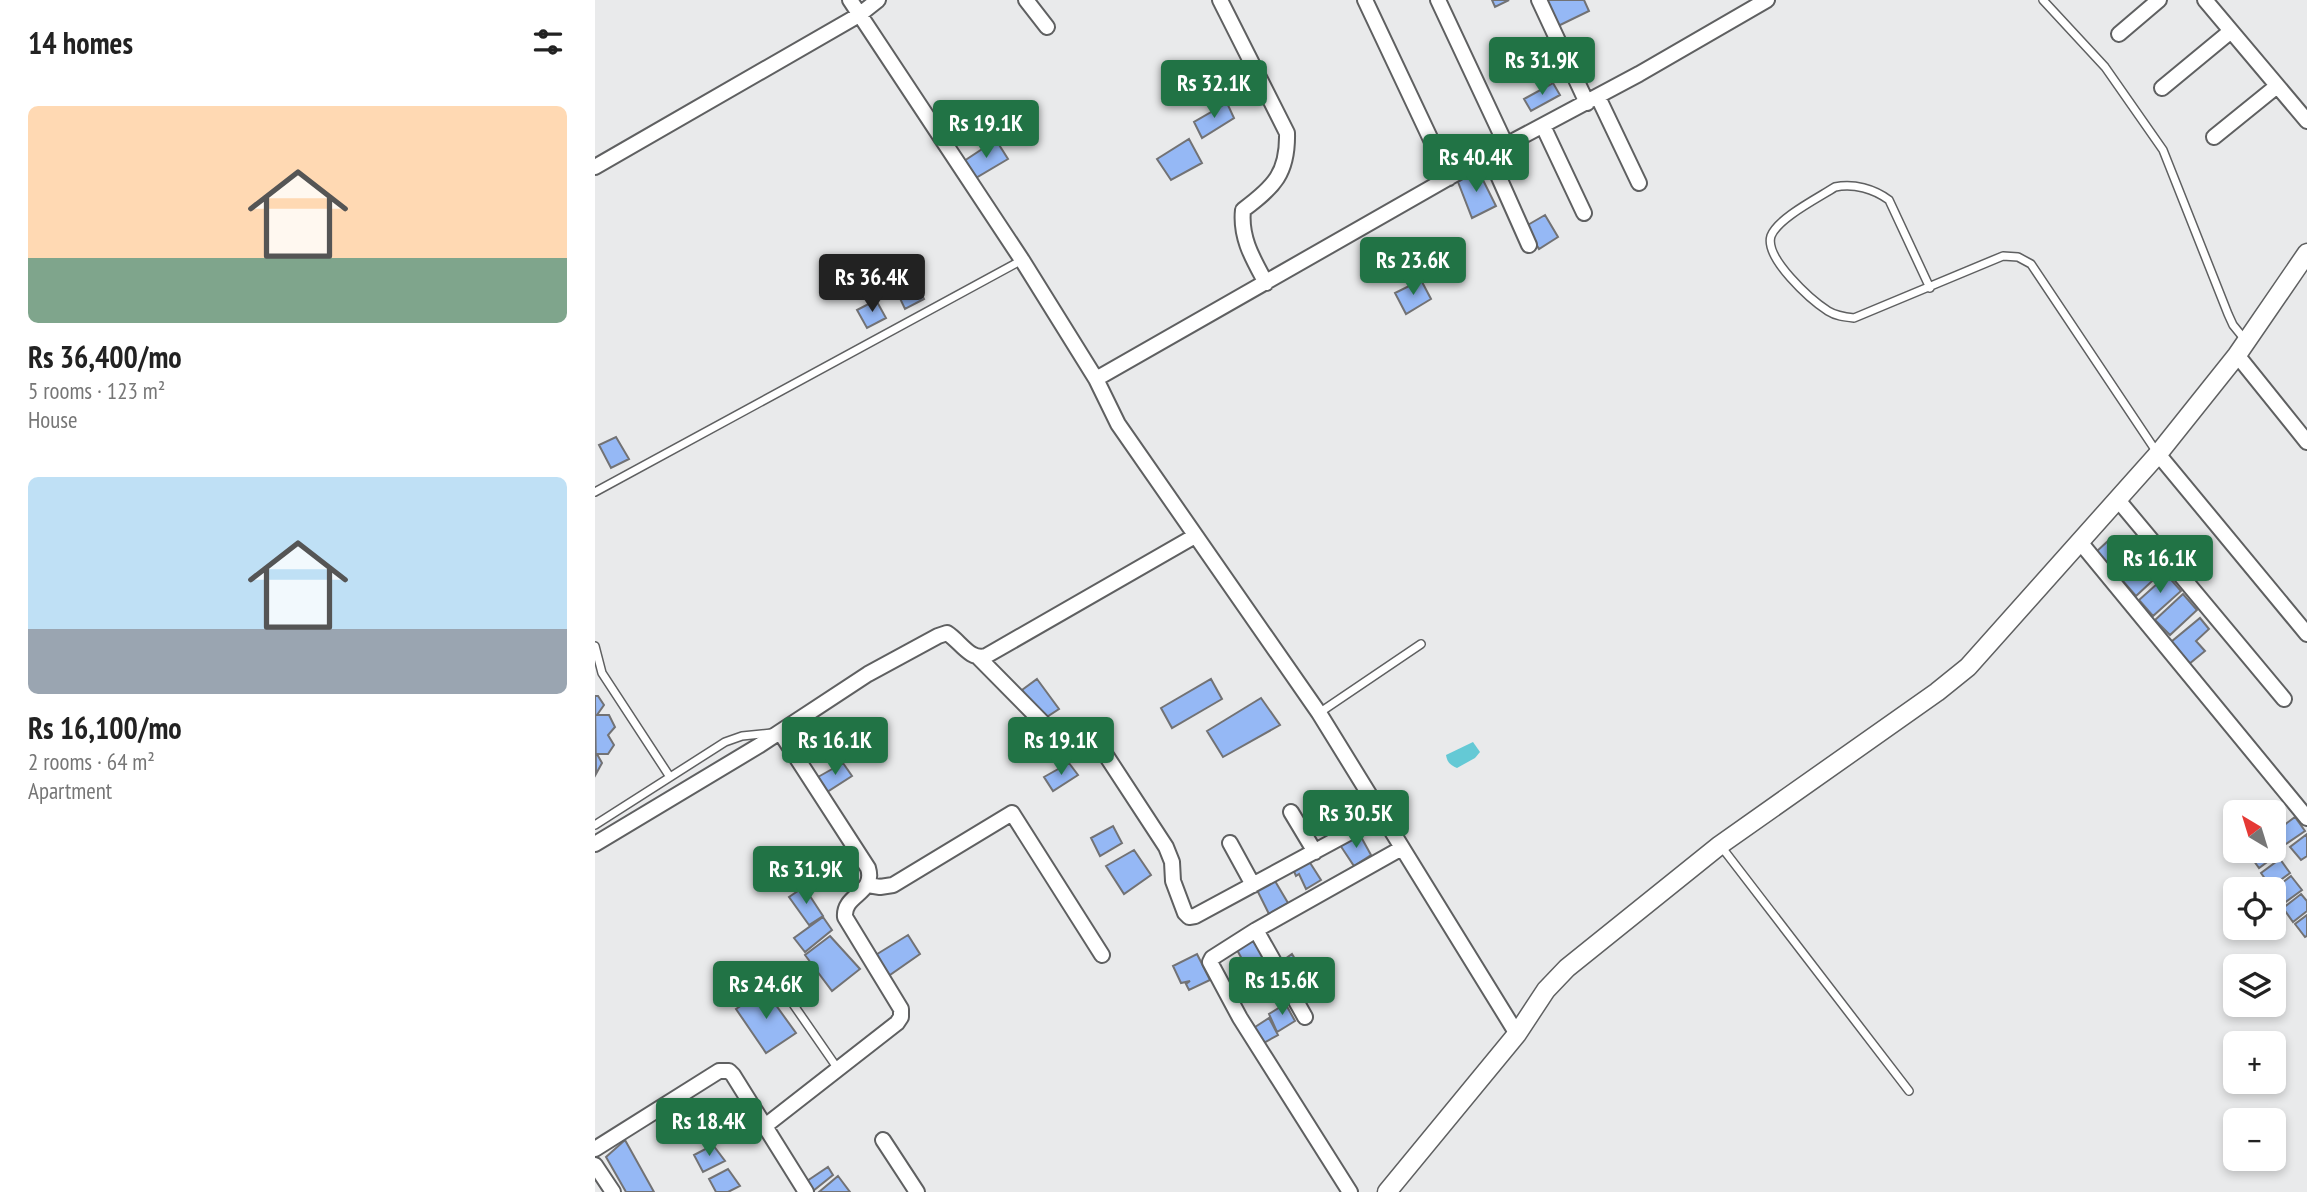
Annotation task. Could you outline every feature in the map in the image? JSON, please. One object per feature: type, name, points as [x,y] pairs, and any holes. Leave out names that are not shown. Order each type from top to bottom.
[{"type":"street","points":[[850,0],[1022,260],[1096,379],[1118,424],[1319,713],[1517,1034]]},
{"type":"street","points":[[595,167],[859,15],[878,0]]},
{"type":"street","points":[[1026,0],[1047,27]]},
{"type":"street","points":[[1220,0],[1287,133],[1288,154],[1282,174],[1243,211],[1242,223],[1247,249],[1266,283]]},
{"type":"street","points":[[1365,0],[1449,178]]},
{"type":"street","points":[[1438,0],[1506,145]]},
{"type":"street","points":[[1539,0],[1639,183]]},
{"type":"street","points":[[1096,379],[1506,145],[1592,100],[1751,4],[1767,0]]},
{"type":"street","points":[[2119,34],[2159,0]]},
{"type":"street","points":[[2205,0],[2307,121]]},
{"type":"street","points":[[2162,88],[2231,31]]},
{"type":"street","points":[[2214,137],[2277,86]]},
{"type":"street","points":[[1543,126],[1584,213]]},
{"type":"street","points":[[1489,155],[1529,244]]},
{"type":"street","points":[[1387,1192],[1517,1034],[1546,990],[1567,968],[1720,845],[1937,692],[1968,667],[2158,454],[2242,349],[2307,253]]},
{"type":"street","points":[[2242,349],[2307,442]]},
{"type":"street","points":[[2158,454],[2307,634]]},
{"type":"street","points":[[2118,500],[2284,699]]},
{"type":"street","points":[[979,658],[1195,536]]},
{"type":"street","points":[[2080,542],[2307,818]]},
{"type":"street","points":[[595,844],[780,732],[869,674],[947,633],[979,658],[1051,731],[1059,734],[1084,733],[1096,740],[1166,847],[1172,862],[1173,881],[1189,917],[1382,815]]},
{"type":"street","points":[[765,1126],[897,1023],[901,1017],[901,1009],[845,917],[844,911],[848,904],[868,885],[871,877],[868,868],[780,732]]},
{"type":"street","points":[[1291,812],[1315,852]]},
{"type":"street","points":[[868,885],[893,885],[1012,813],[1101,955]]},
{"type":"street","points":[[1230,843],[1253,885]]},
{"type":"street","points":[[1350,1192],[1240,1018],[1210,962],[1212,958],[1256,930],[1402,848]]},
{"type":"street","points":[[1256,930],[1305,1017]]},
{"type":"street","points":[[595,1149],[719,1071],[729,1071],[806,1192]]},
{"type":"street","points":[[883,1140],[917,1192]]},
{"type":"street","points":[[595,1165],[613,1192]]},
{"type":"lane","points":[[2043,0],[2105,67],[2163,150],[2242,349]]},
{"type":"lane","points":[[1930,288],[1889,200],[1881,194],[1860,187],[1835,187],[1782,221],[1771,235],[1770,245],[1775,258],[1789,276],[1829,312],[1854,318],[1930,288],[2003,256],[2018,257],[2031,264],[2158,454]]},
{"type":"lane","points":[[595,492],[1022,260]]},
{"type":"lane","points":[[1319,713],[1421,644]]},
{"type":"lane","points":[[595,646],[602,673],[670,777]]},
{"type":"lane","points":[[595,825],[725,741],[742,736],[780,732]]},
{"type":"lane","points":[[1720,845],[1909,1091]]},
{"type":"lane","points":[[775,978],[838,1069]]},
{"type":"water","points":[[1473,742],[1480,752],[1475,758],[1457,768],[1449,763],[1446,755]]},
{"type":"building","points":[[1492,0],[1509,0],[1495,7]]},
{"type":"building","points":[[1547,0],[1584,0],[1589,11],[1556,27]]},
{"type":"building","points":[[1553,83],[1560,95],[1531,111],[1524,99]]},
{"type":"building","points":[[1227,103],[1234,118],[1202,138],[1194,122]]},
{"type":"building","points":[[1189,139],[1202,163],[1171,180],[1157,159]]},
{"type":"building","points":[[996,140],[1008,159],[974,179],[964,161]]},
{"type":"building","points":[[1478,170],[1496,206],[1472,218],[1458,182]]},
{"type":"building","points":[[1545,215],[1558,237],[1539,249],[1526,226]]},
{"type":"building","points":[[915,280],[924,299],[905,309],[896,290]]},
{"type":"building","points":[[1421,280],[1431,299],[1406,314],[1395,293]]},
{"type":"building","points":[[876,300],[886,318],[867,328],[857,310]]},
{"type":"building","points":[[616,437],[629,459],[611,468],[599,445]]},
{"type":"building","points":[[2109,540],[2131,564],[2118,576],[2096,552]]},
{"type":"building","points":[[2150,555],[2164,570],[2136,596],[2122,580]]},
{"type":"building","points":[[2167,575],[2181,591],[2153,616],[2139,600]]},
{"type":"building","points":[[2183,594],[2197,610],[2170,635],[2155,620]]},
{"type":"building","points":[[2200,618],[2209,629],[2196,641],[2205,651],[2189,664],[2171,642]]},
{"type":"building","points":[[1037,679],[1059,709],[1042,720],[1022,690]]},
{"type":"building","points":[[1211,679],[1222,699],[1172,728],[1161,708]]},
{"type":"building","points":[[595,696],[598,696],[604,705],[597,715],[609,715],[615,727],[608,735],[614,745],[608,754],[597,754],[602,763],[596,774]]},
{"type":"building","points":[[1261,698],[1280,725],[1223,757],[1207,731]]},
{"type":"building","points":[[843,763],[852,776],[827,792],[818,777]]},
{"type":"building","points":[[1069,763],[1078,775],[1053,791],[1044,777]]},
{"type":"building","points":[[2295,817],[2305,831],[2286,844],[2286,824]]},
{"type":"building","points":[[1113,826],[1122,843],[1100,856],[1091,838]]},
{"type":"building","points":[[2307,834],[2307,856],[2301,860],[2290,847]]},
{"type":"building","points":[[1360,835],[1371,855],[1354,866],[1340,845]]},
{"type":"building","points":[[1134,850],[1151,875],[1124,894],[1106,866]]},
{"type":"building","points":[[1307,858],[1321,880],[1306,889],[1299,874],[1296,876],[1292,867]]},
{"type":"building","points":[[2275,863],[2283,863],[2290,873],[2285,877],[2264,877],[2261,873]]},
{"type":"building","points":[[2291,876],[2302,890],[2286,902],[2286,880]]},
{"type":"building","points":[[1275,881],[1288,903],[1269,914],[1257,890]]},
{"type":"building","points":[[804,887],[823,916],[809,925],[789,897]]},
{"type":"building","points":[[2301,894],[2307,901],[2307,911],[2293,922],[2286,912],[2286,906]]},
{"type":"building","points":[[2307,915],[2307,936],[2305,937],[2295,924]]},
{"type":"building","points":[[823,917],[832,930],[805,952],[794,938]]},
{"type":"building","points":[[908,935],[920,954],[887,977],[874,956]]},
{"type":"building","points":[[830,936],[860,969],[832,991],[805,955]]},
{"type":"building","points":[[1253,938],[1265,962],[1249,972],[1236,948]]},
{"type":"building","points":[[1197,954],[1210,980],[1189,990],[1186,984],[1190,981],[1181,983],[1173,966]]},
{"type":"building","points":[[1292,954],[1306,977],[1293,985],[1278,964]]},
{"type":"building","points":[[1258,978],[1267,995],[1257,1001],[1247,985]]},
{"type":"building","points":[[765,990],[796,1033],[766,1053],[736,1009]]},
{"type":"building","points":[[1284,1001],[1295,1021],[1277,1032],[1269,1014]]},
{"type":"building","points":[[1269,1018],[1278,1035],[1260,1045],[1252,1029]]},
{"type":"building","points":[[625,1140],[654,1192],[626,1192],[606,1157]]},
{"type":"building","points":[[713,1145],[725,1161],[703,1172],[694,1155]]},
{"type":"building","points":[[828,1167],[833,1175],[813,1191],[807,1181]]},
{"type":"building","points":[[728,1169],[740,1186],[728,1192],[716,1192],[709,1179]]},
{"type":"building","points":[[838,1176],[850,1192],[819,1192]]}]
